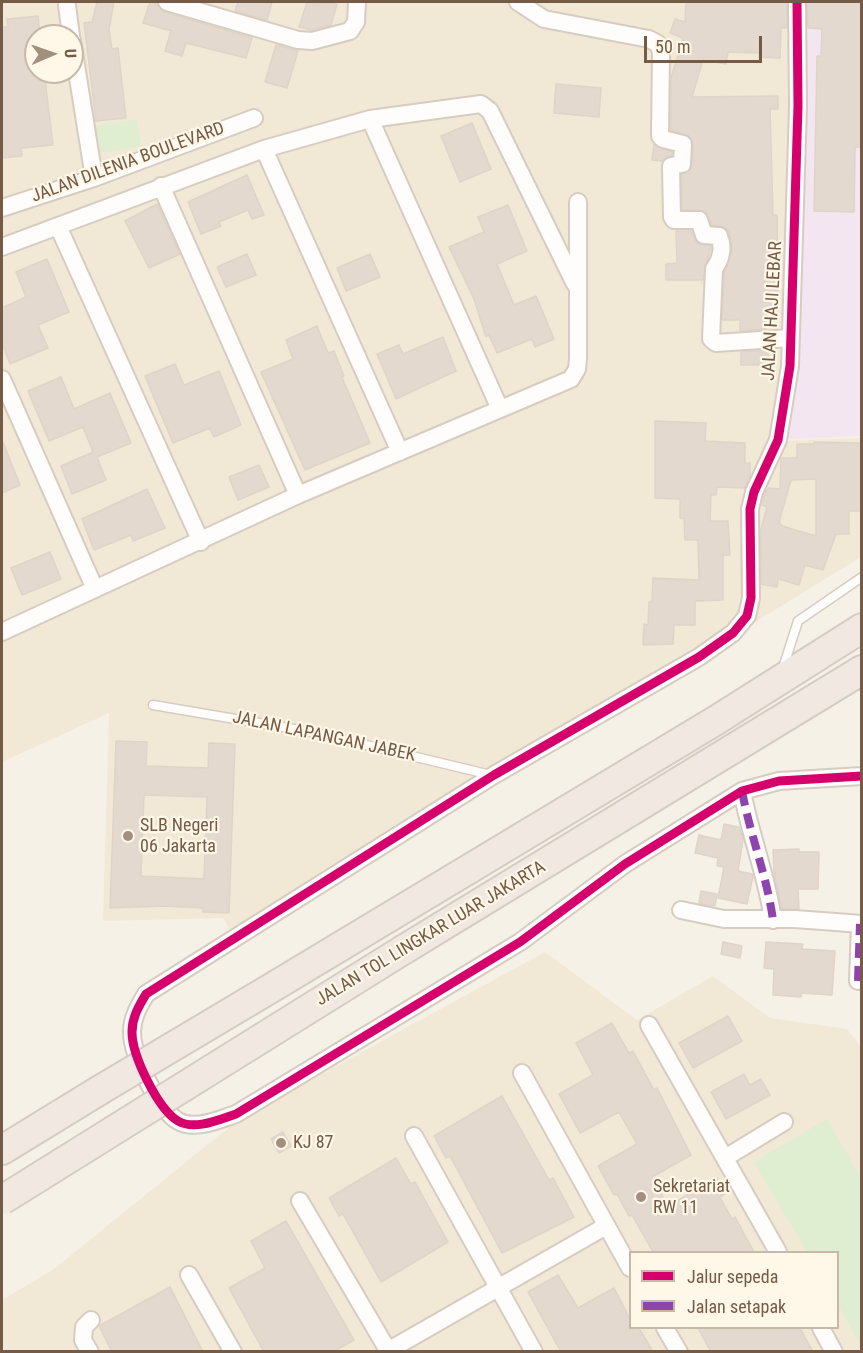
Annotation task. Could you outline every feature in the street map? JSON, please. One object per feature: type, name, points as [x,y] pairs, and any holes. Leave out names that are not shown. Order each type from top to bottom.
[{"type":"highway","name":"JALAN TOL LINGKAR LUAR JAKARTA","points":[[2,1150],[384,922],[861,628]]},
{"type":"highway","name":"JALAN TOL LINGKAR LUAR JAKARTA","points":[[2,1200],[403,950],[861,670]]},
{"type":"highway","points":[[2,1131],[54,1104],[100,1090]]},
{"type":"street","points":[[167,2],[304,41],[350,31],[356,22],[357,2]]},
{"type":"street","points":[[518,2],[544,19],[649,39],[658,44],[662,52],[660,136],[663,139],[683,144],[685,151],[682,164],[671,166],[672,217],[674,220],[699,220],[704,235],[719,236],[721,240],[721,260],[714,269],[711,339],[716,343],[791,338]]},
{"type":"street","name":"JALAN HAJI LEBAR","points":[[494,776],[699,657],[733,633],[747,616],[751,598],[750,509],[754,492],[778,440],[790,366],[798,106],[797,2]]},
{"type":"street","points":[[66,5],[69,24]]},
{"type":"street","points":[[79,84],[94,178]]},
{"type":"street","points":[[2,247],[264,149],[370,119],[481,104],[486,106],[577,289]]},
{"type":"street","name":"JALAN DILENIA BOULEVARD","points":[[2,208],[94,178],[254,118]]},
{"type":"street","points":[[370,119],[500,409]]},
{"type":"street","points":[[264,149],[400,452]]},
{"type":"street","points":[[161,186],[298,495]]},
{"type":"street","points":[[2,632],[201,542],[298,495],[571,379],[577,369],[578,358],[578,202]]},
{"type":"street","points":[[58,226],[201,542]]},
{"type":"street","points":[[2,379],[8,410],[94,589]]},
{"type":"street","points":[[494,776],[146,994],[135,1011],[132,1034],[148,1087],[178,1121],[193,1125],[206,1124],[237,1114],[520,942],[616,870],[742,791],[779,781],[861,776]]},
{"type":"street","points":[[742,791],[747,821],[770,895],[773,920]]},
{"type":"street","points":[[681,910],[724,919],[861,924],[858,981]]},
{"type":"street","points":[[648,1025],[777,1251]]},
{"type":"street","points":[[522,1073],[629,1266]]},
{"type":"street","points":[[725,1158],[784,1122]]},
{"type":"street","points":[[414,1136],[534,1352]]},
{"type":"street","points":[[300,1201],[388,1351],[606,1226]]},
{"type":"street","points":[[189,1275],[233,1352]]},
{"type":"street","points":[[90,1352],[83,1340],[84,1327],[91,1320]]},
{"type":"street","points":[[666,1329],[679,1352]]},
{"type":"street","points":[[822,1329],[834,1352]]},
{"type":"lane","points":[[779,680],[798,621],[861,577]]},
{"type":"lane","name":"JALAN LAPANGAN JABEK","points":[[153,705],[312,732],[494,776]]},
{"type":"shaded area","points":[[2,2],[795,2],[786,441],[861,438],[861,557],[236,941],[223,918],[103,921],[109,713],[2,762]]},
{"type":"shaded area","points":[[800,2],[861,2],[861,436],[789,439]]},
{"type":"shaded area","points":[[545,952],[637,1020],[713,976],[770,1018],[847,1029],[861,1047],[861,1351],[2,1351],[2,1300],[54,1269],[239,1119]]},
{"type":"green space","points":[[137,119],[141,146],[93,154],[88,127]]},
{"type":"green space","points":[[827,1119],[861,1178],[861,1346],[839,1307],[839,1251],[806,1251],[754,1162]]},
{"type":"building","points":[[97,2],[114,2],[109,29],[112,49],[118,48],[126,118],[96,121],[84,23],[92,22]]},
{"type":"building","points":[[150,2],[157,4],[164,12],[252,38],[246,58],[186,43],[182,56],[165,51],[171,31],[143,23]]},
{"type":"building","points":[[238,2],[272,2],[267,20],[235,11]]},
{"type":"building","points":[[307,2],[337,4],[331,25],[311,30],[299,27]]},
{"type":"building","points":[[686,2],[787,2],[787,28],[781,28],[780,58],[759,57],[759,53],[728,52],[726,64],[703,60],[692,97],[778,96],[778,109],[770,109],[773,215],[777,215],[778,310],[766,310],[766,329],[740,331],[740,320],[722,320],[724,272],[732,250],[729,232],[725,227],[712,225],[705,211],[682,210],[682,175],[691,169],[693,144],[689,136],[671,130],[671,78],[683,38],[670,33],[675,19],[685,22]]},
{"type":"building","points":[[807,2],[861,2],[861,147],[855,147],[854,212],[814,211],[817,56],[821,56],[822,29],[808,28]]},
{"type":"building","points":[[38,16],[39,24],[24,24],[24,84],[45,84],[53,145],[21,148],[22,156],[2,158],[2,27],[8,27],[7,19]]},
{"type":"building","points":[[276,45],[298,51],[287,88],[265,82]]},
{"type":"building","points":[[556,84],[601,88],[599,117],[554,113]]},
{"type":"building","points":[[472,123],[491,169],[460,182],[441,136]]},
{"type":"building","points":[[654,144],[672,152],[672,155],[662,161],[652,160]]},
{"type":"building","points":[[247,175],[264,215],[252,219],[248,210],[219,222],[221,226],[201,234],[188,202]]},
{"type":"building","points":[[157,204],[180,254],[149,268],[125,221]]},
{"type":"building","points":[[508,205],[527,251],[497,264],[514,305],[536,296],[554,339],[535,347],[532,339],[497,353],[489,335],[486,337],[474,299],[449,247],[484,232],[478,217]]},
{"type":"building","points":[[676,231],[691,231],[697,243],[711,246],[703,280],[666,280],[666,264],[677,263]]},
{"type":"building","points":[[247,254],[256,275],[226,287],[217,267]]},
{"type":"building","points":[[370,254],[380,277],[346,291],[337,268]]},
{"type":"building","points":[[47,259],[69,312],[38,325],[48,348],[10,364],[2,343],[2,308],[26,297],[16,272]]},
{"type":"building","points":[[317,326],[328,353],[334,351],[344,376],[342,377],[370,443],[305,470],[261,372],[293,359],[286,340]]},
{"type":"building","points":[[443,337],[456,371],[396,399],[377,354],[399,345],[403,354]]},
{"type":"building","points":[[768,350],[769,365],[741,365],[741,352]]},
{"type":"building","points":[[175,364],[184,385],[219,371],[241,425],[214,437],[210,428],[173,443],[145,376]]},
{"type":"building","points":[[61,377],[74,409],[110,393],[131,443],[97,457],[106,480],[72,494],[61,466],[93,452],[83,427],[49,441],[28,391]]},
{"type":"building","points":[[655,421],[706,423],[705,441],[745,443],[745,463],[750,463],[750,476],[744,488],[717,487],[716,495],[711,495],[710,521],[728,521],[730,555],[723,555],[723,600],[695,601],[695,625],[674,625],[673,644],[643,645],[644,624],[648,625],[649,602],[652,602],[653,578],[699,580],[698,540],[685,540],[684,518],[680,518],[680,499],[655,498]]},
{"type":"building","points":[[2,440],[20,485],[2,493]]},
{"type":"building","points":[[814,442],[861,443],[861,511],[849,511],[849,534],[836,534],[823,570],[805,565],[799,585],[778,579],[777,587],[761,584],[761,529],[767,507],[762,505],[764,495],[768,488],[780,489],[781,458],[797,458],[797,444],[814,444]],"holes":[[[816,479],[816,536],[782,526],[779,522],[791,480]]]},
{"type":"building","points":[[259,465],[269,487],[238,500],[229,477]]},
{"type":"building","points":[[147,489],[165,528],[133,541],[131,535],[94,550],[82,519]]},
{"type":"building","points":[[50,552],[61,579],[22,595],[11,568]]},
{"type":"building","points":[[116,741],[147,742],[146,766],[208,768],[209,743],[235,744],[229,913],[203,912],[203,908],[164,906],[110,908]],"holes":[[[144,795],[207,797],[204,879],[141,876]]]},
{"type":"building","points":[[724,824],[739,827],[743,840],[738,871],[752,874],[753,877],[747,904],[718,898],[724,867],[717,866],[718,858],[695,853],[699,835],[721,840]]},
{"type":"building","points":[[799,849],[799,852],[819,852],[818,889],[798,889],[799,909],[782,909],[774,872],[773,850]]},
{"type":"building","points":[[701,891],[717,894],[715,906],[699,903]]},
{"type":"building","points":[[723,942],[742,946],[740,958],[721,954]]},
{"type":"building","points":[[766,942],[803,944],[802,949],[835,951],[832,995],[801,993],[801,997],[773,995],[774,969],[764,968]]},
{"type":"building","points":[[728,1016],[742,1041],[693,1068],[679,1043]]},
{"type":"building","points":[[612,1023],[629,1053],[633,1051],[654,1090],[657,1088],[691,1155],[652,1177],[668,1206],[717,1178],[725,1194],[720,1197],[732,1219],[735,1217],[753,1251],[652,1251],[632,1215],[629,1216],[617,1194],[614,1195],[598,1166],[637,1144],[619,1112],[580,1133],[559,1094],[593,1075],[576,1043]]},
{"type":"building","points":[[744,1074],[750,1085],[761,1079],[770,1095],[726,1119],[711,1092]]},
{"type":"building","points":[[502,1096],[549,1180],[553,1178],[574,1217],[502,1253],[450,1156],[446,1158],[434,1136]]},
{"type":"building","name":"KJ 87","points":[[283,1132],[291,1146],[279,1153],[271,1139]]},
{"type":"building","points":[[396,1158],[411,1184],[415,1182],[448,1242],[381,1282],[343,1214],[339,1216],[329,1198]]},
{"type":"building","points":[[286,1221],[354,1340],[333,1352],[264,1352],[229,1288],[265,1268],[251,1241]]},
{"type":"building","points":[[558,1275],[578,1308],[614,1288],[629,1317],[629,1329],[640,1329],[653,1352],[561,1352],[528,1292]]},
{"type":"building","points":[[170,1287],[203,1352],[112,1352],[99,1326]]},
{"type":"building","points":[[699,1329],[801,1329],[813,1352],[711,1352]]},
{"type":"marked path","points":[[742,791],[767,887],[773,920]]},
{"type":"marked path","points":[[858,981],[860,924]]},
{"type":"cycle path","points":[[797,2],[798,106],[790,366],[778,440],[754,492],[750,509],[751,598],[747,616],[733,633],[699,657],[494,775],[146,994],[136,1012],[132,1027],[133,1042],[141,1068],[162,1105],[178,1121],[192,1125],[236,1114],[520,942],[625,864],[742,791],[779,781],[862,776]]},
{"type":"place","name":"SLB Negeri 06 Jakarta","points":[[128,836]]},
{"type":"place","name":"KJ 87","points":[[281,1143]]},
{"type":"place","name":"Sekretariat RW 11","points":[[641,1197]]}]
